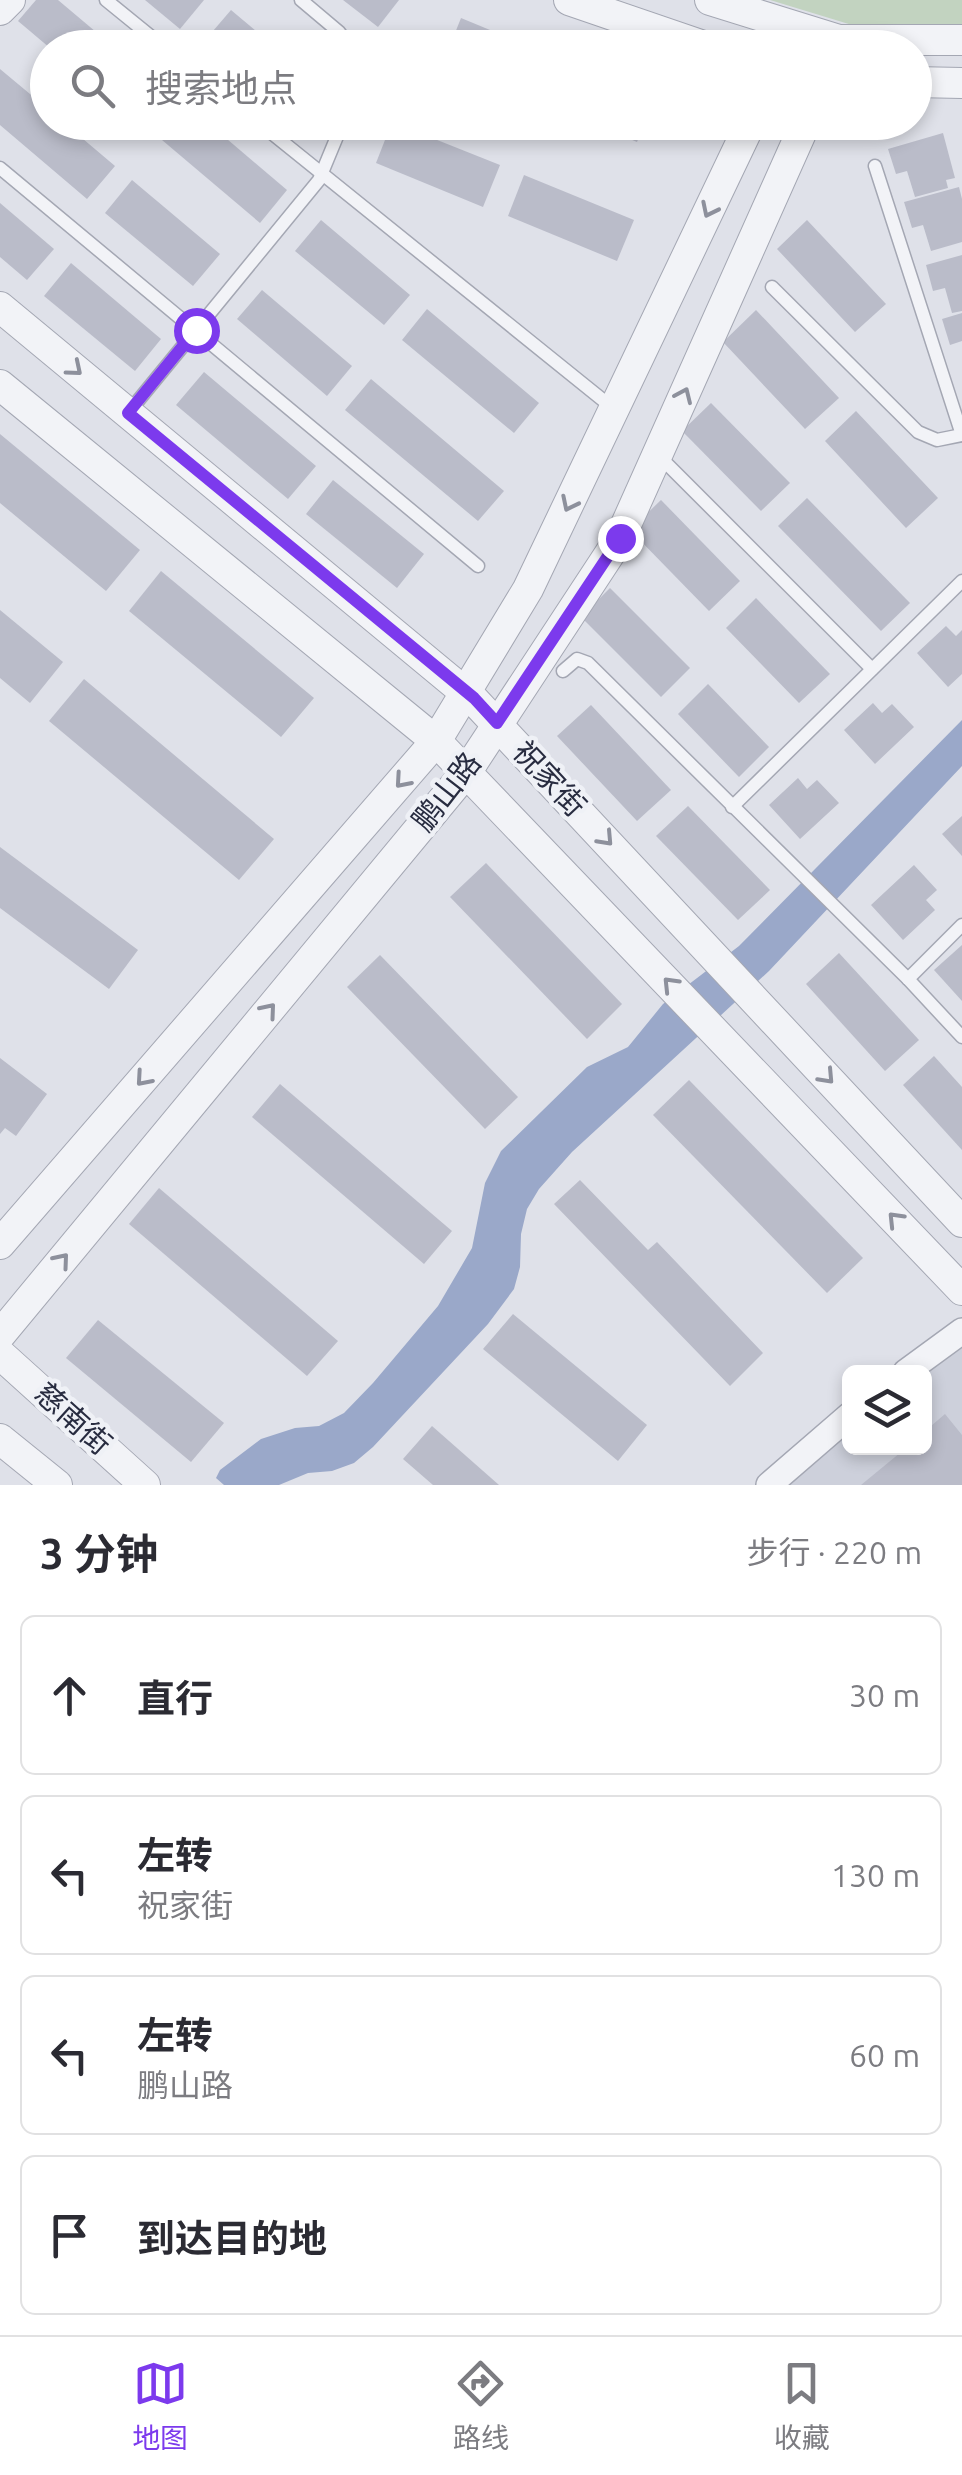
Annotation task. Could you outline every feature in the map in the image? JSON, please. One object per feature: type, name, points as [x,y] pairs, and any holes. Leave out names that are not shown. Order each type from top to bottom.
[{"type":"street","points":[[0,10],[10,0]]},
{"type":"street","points":[[570,0],[657,30]]},
{"type":"street","points":[[710,0],[775,30]]},
{"type":"street","points":[[932,41],[962,40]]},
{"type":"street","points":[[932,82],[962,83]]},
{"type":"street","name":"鹏山路","points":[[0,1244],[436,741],[528,589],[742,140]]},
{"type":"street","name":"鹏山路","points":[[0,1335],[467,771],[620,538],[798,140]]},
{"type":"street","name":"祝家街","points":[[0,307],[466,692],[962,1222]]},
{"type":"street","name":"祝家街","points":[[0,385],[436,741],[962,1290]]},
{"type":"street","points":[[916,1365],[962,1331]]},
{"type":"street","name":"慈南街","points":[[0,1354],[145,1485]]},
{"type":"street","points":[[769,1485],[842,1421]]},
{"type":"street","name":"慈南街","points":[[0,1439],[58,1485]]},
{"type":"lane","points":[[106,0],[143,30]]},
{"type":"lane","points":[[301,0],[337,30]]},
{"type":"lane","points":[[281,140],[614,409]]},
{"type":"lane","points":[[128,413],[322,173],[336,140]]},
{"type":"lane","points":[[772,287],[918,432],[937,440],[962,435],[955,392],[875,166]]},
{"type":"lane","points":[[0,168],[478,566]]},
{"type":"lane","points":[[658,454],[872,669]]},
{"type":"lane","points":[[732,808],[962,581]]},
{"type":"lane","points":[[563,670],[578,659],[588,663],[962,1037]]},
{"type":"lane","points":[[908,979],[962,925]]},
{"type":"shaded area","points":[[962,1345],[962,1485],[789,1485],[842,1438],[842,1455],[932,1455],[932,1369]]},
{"type":"green space","points":[[770,0],[962,0],[962,25],[852,25]]},
{"type":"water","points":[[962,720],[962,766],[769,971],[572,1152],[539,1189],[527,1209],[514,1289],[488,1324],[373,1447],[354,1463],[332,1471],[308,1473],[279,1485],[224,1485],[216,1478],[220,1470],[261,1439],[295,1428],[319,1426],[344,1413],[438,1306],[472,1248],[485,1183],[501,1151],[587,1067],[628,1047],[663,1004],[739,946]]},
{"type":"building","points":[[36,0],[58,0],[94,30],[30,31],[18,21]]},
{"type":"building","points":[[145,0],[204,0],[180,29]]},
{"type":"building","points":[[343,0],[399,0],[378,27]]},
{"type":"building","points":[[231,10],[255,30],[214,30]]},
{"type":"building","points":[[461,18],[490,30],[456,30]]},
{"type":"building","points":[[0,69],[30,94],[30,140],[84,140],[115,166],[87,199],[0,125]]},
{"type":"building","points":[[943,133],[955,178],[946,180],[948,188],[915,197],[907,171],[896,174],[888,149],[932,140],[932,136]]},
{"type":"building","points":[[162,140],[228,140],[287,190],[260,223]]},
{"type":"building","points":[[385,140],[437,140],[500,165],[483,207],[376,163]]},
{"type":"building","points":[[524,175],[634,220],[617,261],[508,216]]},
{"type":"building","points":[[132,180],[220,254],[193,286],[105,213]]},
{"type":"building","points":[[959,187],[962,242],[931,251],[923,225],[912,228],[904,202]]},
{"type":"building","points":[[0,203],[54,249],[27,280],[0,257]]},
{"type":"building","points":[[321,220],[410,295],[384,325],[295,251]]},
{"type":"building","points":[[807,220],[886,304],[855,332],[777,249]]},
{"type":"building","points":[[962,255],[962,311],[952,313],[945,288],[933,291],[926,265]]},
{"type":"building","points":[[71,263],[161,339],[135,371],[44,296]]},
{"type":"building","points":[[262,290],[352,366],[327,396],[237,319]]},
{"type":"building","points":[[427,309],[539,403],[514,433],[402,340]]},
{"type":"building","points":[[756,310],[839,398],[805,429],[723,342]]},
{"type":"building","points":[[962,313],[962,341],[950,345],[942,319]]},
{"type":"building","points":[[204,372],[316,466],[288,499],[176,405]]},
{"type":"building","points":[[371,379],[504,491],[478,521],[345,410]]},
{"type":"building","points":[[711,403],[790,483],[761,511],[682,431]]},
{"type":"building","points":[[856,411],[938,498],[906,528],[825,441]]},
{"type":"building","points":[[0,434],[140,550],[106,591],[0,503]]},
{"type":"building","points":[[333,480],[424,554],[397,588],[306,514]]},
{"type":"building","points":[[807,498],[910,603],[881,631],[778,526]]},
{"type":"building","points":[[661,500],[740,581],[709,611],[630,530]]},
{"type":"building","points":[[161,571],[314,698],[281,737],[129,611]]},
{"type":"building","points":[[610,588],[690,668],[661,697],[581,617]]},
{"type":"building","points":[[756,598],[830,674],[799,703],[726,628]]},
{"type":"building","points":[[0,610],[63,662],[30,703],[0,678]]},
{"type":"building","points":[[946,626],[956,636],[962,630],[962,674],[948,687],[917,653]]},
{"type":"building","points":[[84,679],[274,839],[239,880],[49,721]]},
{"type":"building","points":[[708,684],[769,747],[739,777],[678,714]]},
{"type":"building","points":[[873,703],[882,713],[892,704],[914,727],[875,764],[844,730]]},
{"type":"building","points":[[591,705],[671,790],[637,821],[557,736]]},
{"type":"building","points":[[798,778],[807,789],[817,780],[839,803],[800,839],[769,805]]},
{"type":"building","points":[[688,806],[770,890],[738,920],[656,836]]},
{"type":"building","points":[[962,816],[962,856],[942,834]]},
{"type":"building","points":[[0,847],[138,950],[109,989],[0,908]]},
{"type":"building","points":[[486,863],[622,1004],[587,1039],[450,897]]},
{"type":"building","points":[[914,865],[937,890],[926,900],[935,910],[903,940],[871,905]]},
{"type":"building","points":[[962,945],[962,1001],[934,970]]},
{"type":"building","points":[[839,953],[919,1040],[885,1071],[806,984]]},
{"type":"building","points":[[380,955],[518,1097],[485,1129],[347,987]]},
{"type":"building","points":[[934,1056],[962,1087],[962,1150],[903,1085]]},
{"type":"building","points":[[0,1058],[47,1094],[16,1136],[5,1128],[0,1134]]},
{"type":"building","points":[[689,1080],[863,1258],[827,1293],[653,1115]]},
{"type":"building","points":[[280,1084],[452,1231],[424,1264],[252,1117]]},
{"type":"building","points":[[580,1180],[648,1250],[657,1242],[763,1353],[730,1386],[554,1204]]},
{"type":"building","points":[[159,1188],[338,1341],[307,1376],[129,1224]]},
{"type":"building","points":[[513,1314],[647,1425],[618,1461],[483,1349]]},
{"type":"building","points":[[98,1320],[224,1423],[191,1462],[66,1358]]},
{"type":"building","points":[[945,1414],[962,1435],[962,1485],[861,1485],[897,1455],[932,1455],[932,1425]]},
{"type":"building","points":[[432,1426],[499,1485],[433,1485],[403,1459]]},
{"type":"route","points":[[196,330],[128,413],[474,698],[497,723],[620,538]]}]
